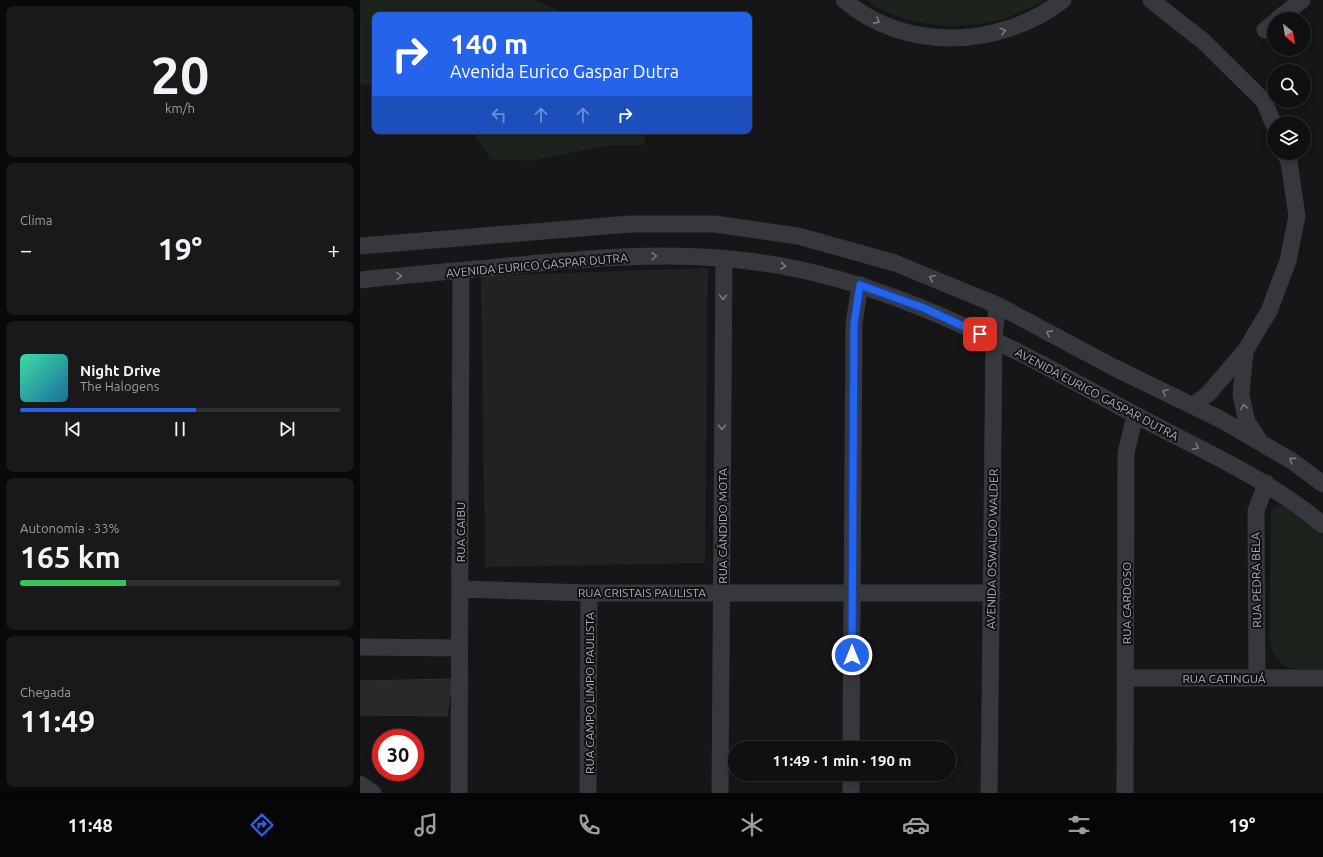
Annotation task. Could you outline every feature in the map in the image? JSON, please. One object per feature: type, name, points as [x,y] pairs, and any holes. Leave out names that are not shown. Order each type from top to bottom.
[{"type":"street","points":[[844,0],[852,7],[882,24],[916,35],[950,39],[984,36],[1018,27],[1049,11],[1063,0]]},
{"type":"street","points":[[1151,0],[1203,41],[1264,101],[1270,116]]},
{"type":"street","points":[[1287,12],[1302,0]]},
{"type":"street","points":[[1193,406],[1209,393],[1245,351],[1269,311],[1288,261],[1297,216],[1288,160]]},
{"type":"street","points":[[360,246],[631,224],[715,224],[798,236],[895,263],[997,305],[1115,368],[1220,419],[1292,460],[1323,484]]},
{"type":"street","name":"AVENIDA EURICO GASPAR DUTRA","points":[[360,280],[584,258],[670,255],[724,258],[792,268],[860,285],[924,308],[994,340],[1266,483],[1323,525]]},
{"type":"street","name":"RUA CÂNDIDO MOTA","points":[[720,793],[724,258]]},
{"type":"street","name":"RUA CAIBU","points":[[459,793],[461,270]]},
{"type":"street","points":[[851,741],[854,324],[860,285]]},
{"type":"street","name":"AVENIDA OSWALDO WALDER","points":[[989,793],[994,340],[997,305]]},
{"type":"street","points":[[1245,351],[1242,395],[1247,422],[1260,442]]},
{"type":"street","name":"RUA CARDOSO","points":[[1125,793],[1126,453],[1136,415]]},
{"type":"street","name":"RUA PEDRA BELA","points":[[1257,678],[1256,512],[1266,483]]},
{"type":"street","name":"RUA CRISTAIS PAULISTA","points":[[460,589],[589,593],[992,593]]},
{"type":"street","name":"RUA CAMPO LIMPO PAULISTA","points":[[588,793],[589,593]]},
{"type":"street","points":[[360,647],[460,648]]},
{"type":"street","name":"RUA CATINGUÁ","points":[[1126,678],[1323,678]]},
{"type":"street","points":[[851,781],[851,793]]},
{"type":"street","points":[[360,784],[373,793]]},
{"type":"shaded area","points":[[360,0],[535,0],[561,12],[372,12],[372,86],[360,84]]},
{"type":"shaded area","points":[[866,0],[1043,0],[1036,5],[1003,19],[963,25],[942,25],[921,23],[901,17],[883,10]]},
{"type":"shaded area","points":[[473,134],[646,134],[644,145],[611,145],[530,161],[491,159]]},
{"type":"shaded area","points":[[708,268],[705,563],[485,567],[481,276]]},
{"type":"shaded area","points":[[1280,505],[1284,506],[1309,524],[1323,536],[1323,669],[1290,668],[1279,660],[1270,643],[1271,510]]},
{"type":"building","points":[[452,679],[447,716],[360,715],[360,681]]},
{"type":"route","points":[[852,655],[854,324],[860,285],[924,308],[980,334]]}]
